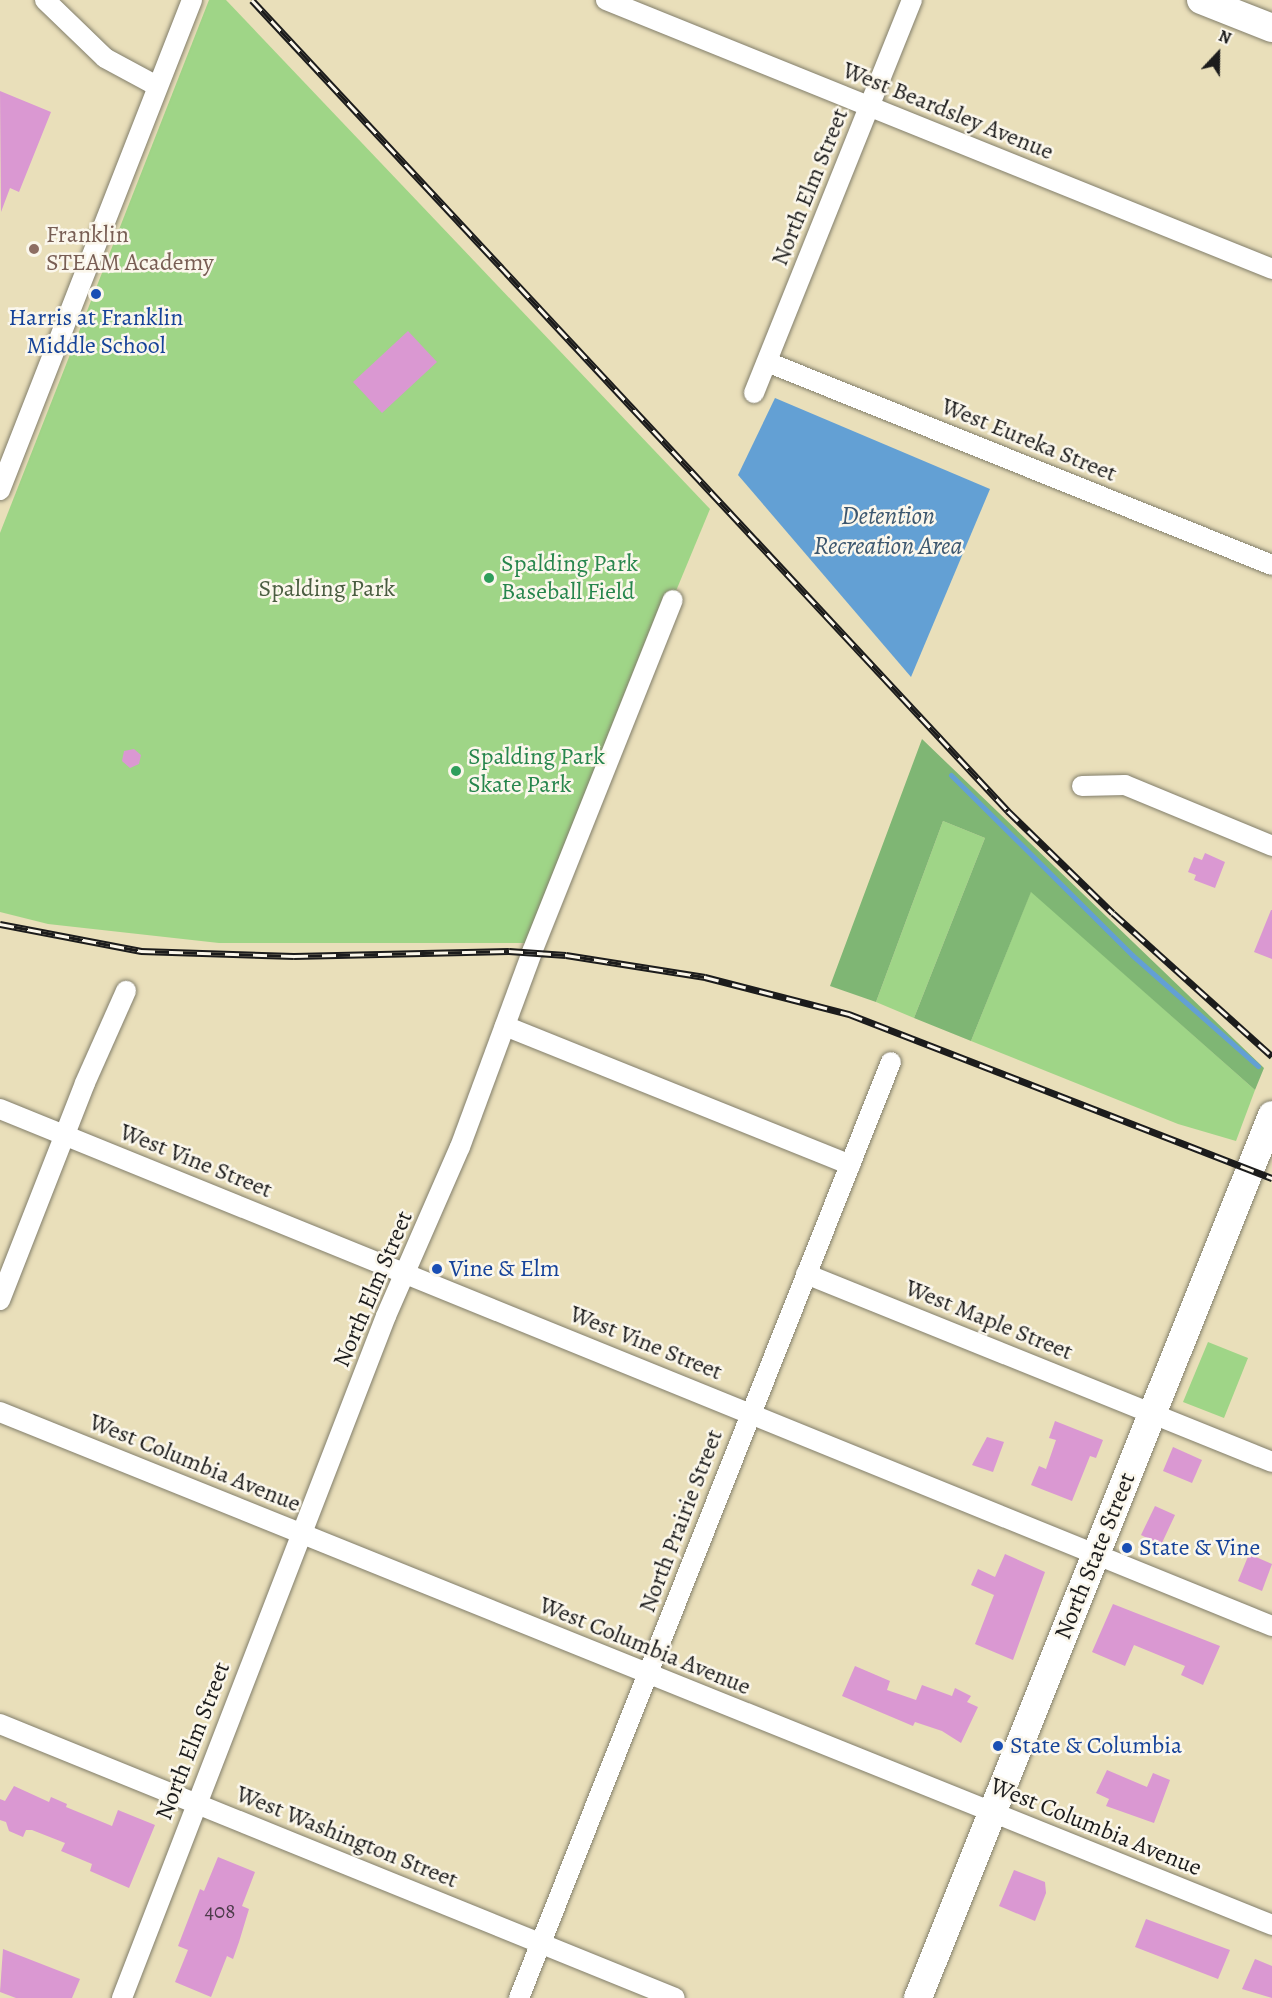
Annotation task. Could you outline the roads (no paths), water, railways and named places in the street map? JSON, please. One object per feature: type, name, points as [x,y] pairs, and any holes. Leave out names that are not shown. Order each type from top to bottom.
[{"type":"main road","points":[[1201,0],[1272,28]]},
{"type":"main road","name":"North State Street","points":[[918,1998],[1272,1115]]},
{"type":"street","points":[[45,0],[105,58],[157,86]]},
{"type":"street","points":[[0,490],[192,0]]},
{"type":"street","name":"West Beardsley Avenue","points":[[606,0],[1272,269]]},
{"type":"street","name":"North Elm Street","points":[[754,393],[912,0]]},
{"type":"street","name":"West Eureka Street","points":[[766,362],[1272,566]]},
{"type":"street","name":"North Elm Street","points":[[122,1998],[196,1803],[673,600]]},
{"type":"street","points":[[1082,786],[1125,785],[1272,846]]},
{"type":"street","points":[[0,1300],[73,1114],[126,991]]},
{"type":"street","points":[[505,1026],[850,1165]]},
{"type":"street","name":"North Prairie Street","points":[[519,1998],[891,1062]]},
{"type":"street","name":"West Vine Street","points":[[0,1109],[1272,1626]]},
{"type":"street","name":"West Maple Street","points":[[806,1274],[1272,1462]]},
{"type":"street","name":"West Columbia Avenue","points":[[0,1412],[1272,1925]]},
{"type":"street","name":"West Washington Street","points":[[0,1724],[675,1998]]},
{"type":"water","name":"Detention Recreation Area","points":[[775,398],[990,489],[911,677],[738,475]]},
{"type":"waterway","points":[[951,775],[1132,955],[1258,1066]]},
{"type":"railway","points":[[252,0],[1008,811],[1113,913],[1272,1056]]},
{"type":"railway","points":[[0,924],[141,951],[294,956],[509,951],[566,955],[705,977],[849,1014],[1272,1178]]},
{"type":"place","name":"Franklin STEAM Academy","points":[[34,249]]},
{"type":"place","name":"Harris at Franklin Middle School","points":[[96,294]]},
{"type":"place","name":"Spalding Park Baseball Field","points":[[489,578]]},
{"type":"place","name":"Spalding Park Skate Park","points":[[456,771]]},
{"type":"place","name":"Vine & Elm","points":[[437,1269]]},
{"type":"place","name":"State & Vine","points":[[1127,1548]]},
{"type":"place","name":"State & Columbia","points":[[998,1746]]},
{"type":"park label","name":"Spalding Park","points":[[327,589]]}]
